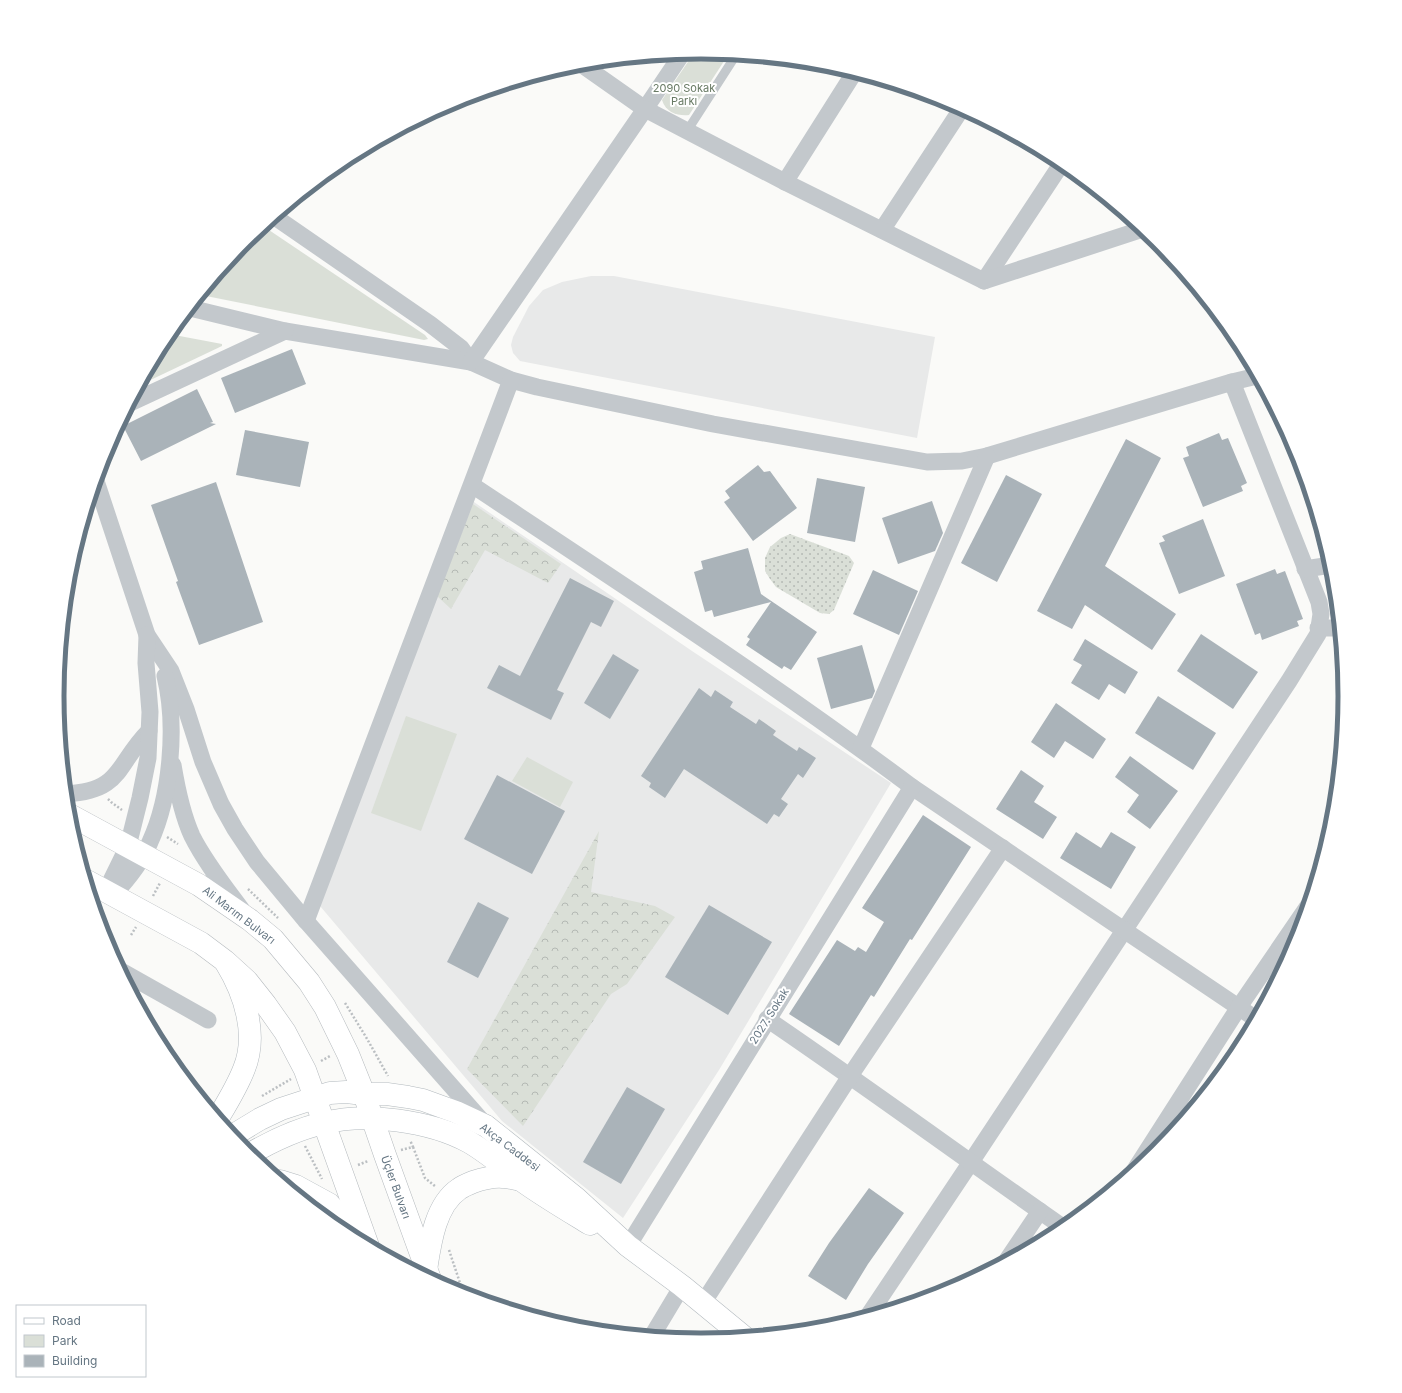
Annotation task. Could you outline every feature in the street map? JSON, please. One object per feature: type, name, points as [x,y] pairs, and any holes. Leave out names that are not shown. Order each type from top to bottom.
[{"type":"street","points":[[472,362],[678,60]]},
{"type":"street","points":[[588,69],[645,108],[785,182],[984,281],[1136,231]]},
{"type":"street","points":[[785,182],[851,77]]},
{"type":"street","points":[[882,230],[958,114]]},
{"type":"street","points":[[984,281],[1058,168]]},
{"type":"street","points":[[278,219],[430,324],[461,348],[472,362]]},
{"type":"street","points":[[194,309],[285,331],[472,362],[511,380],[537,387],[713,424],[927,462],[962,461],[988,456],[1252,377]]},
{"type":"street","points":[[137,400],[285,331]]},
{"type":"street","points":[[306,921],[511,380]]},
{"type":"street","points":[[872,1310],[971,1163],[1289,681],[1318,634],[1321,614],[1319,602],[1232,382]]},
{"type":"street","points":[[861,748],[988,456]]},
{"type":"street","points":[[472,485],[666,613],[861,748],[912,787],[1125,929],[1252,1016]]},
{"type":"street","points":[[98,489],[147,635],[171,671],[186,709],[203,762],[235,829],[257,862],[306,921],[486,1126]]},
{"type":"street","points":[[1306,569],[1325,566]]},
{"type":"street","points":[[1318,628],[1334,628]]},
{"type":"street","points":[[110,893],[136,850],[144,779],[148,758],[150,712],[146,663],[147,635]]},
{"type":"street","points":[[136,850],[150,843],[161,811],[168,774],[171,726],[165,677],[158,652]]},
{"type":"street","points":[[71,794],[82,794],[92,791],[111,781],[120,771],[138,743],[149,731]]},
{"type":"street","points":[[170,746],[183,812],[192,836],[216,876],[250,920]]},
{"type":"street","name":"2027. Sokak","points":[[628,1246],[767,1019],[912,787]]},
{"type":"street","name":"Ali Marım Bulvarı","points":[[75,818],[199,885],[250,920],[273,938],[309,982],[325,1006],[364,1094]]},
{"type":"street","points":[[703,1303],[850,1076],[1003,848]]},
{"type":"street","points":[[92,883],[201,943],[225,961],[247,981],[266,1005],[284,1032],[305,1070],[316,1097],[365,1239]]},
{"type":"street","points":[[1145,1153],[1239,1007],[1297,922]]},
{"type":"street","points":[[220,1115],[244,1068],[249,1051],[250,1032],[248,1015],[236,978],[225,961]]},
{"type":"street","points":[[128,975],[208,1020]]},
{"type":"street","points":[[767,1019],[1059,1224]]},
{"type":"street","name":"Akça Caddesi","points":[[236,1132],[281,1109],[330,1093],[346,1092],[387,1094],[422,1100],[456,1112],[486,1126],[576,1198],[628,1246],[682,1286],[739,1333]]},
{"type":"street","name":"Üçler Bulvarı","points":[[364,1094],[427,1272]]},
{"type":"street","points":[[255,1152],[288,1135],[324,1123],[343,1120],[373,1119],[422,1126],[451,1134],[485,1152],[521,1180],[628,1246]]},
{"type":"street","points":[[428,1272],[429,1249],[438,1216],[451,1196],[458,1189],[477,1180],[490,1178],[502,1177],[521,1180]]},
{"type":"street","points":[[292,1185],[329,1204],[352,1230]]},
{"type":"street","points":[[1011,1253],[1040,1211]]},
{"type":"street","points":[[654,1333],[682,1286]]},
{"type":"lane","points":[[687,130],[733,60]]},
{"type":"path","points":[[131,935],[168,868]]},
{"type":"path","points":[[412,1147],[425,1178],[431,1184],[451,1196]]},
{"type":"path","points":[[448,1248],[461,1287]]},
{"type":"shaded area","points":[[591,276],[614,276],[935,337],[917,438],[520,361],[513,353],[511,345],[513,337],[529,306],[543,290],[562,282]]},
{"type":"shaded area","points":[[471,500],[692,651],[891,783],[719,1070],[623,1218],[502,1121],[320,906]]},
{"type":"green space","name":"2090 Sokak Parkı","points":[[690,59],[725,60],[689,115],[681,115],[669,111],[662,100]]},
{"type":"green space","points":[[268,229],[425,335],[428,339],[424,340],[205,296],[250,246]]},
{"type":"green space","points":[[176,335],[222,344],[222,346],[147,382]]},
{"type":"green space","points":[[473,504],[561,564],[548,583],[485,550],[451,609],[437,596]]},
{"type":"green space","points":[[790,534],[849,556],[854,563],[834,610],[829,614],[820,613],[776,587],[765,571],[765,558],[770,547],[781,538]]},
{"type":"green space","points":[[406,716],[457,734],[421,831],[371,813]]},
{"type":"green space","points":[[527,757],[573,782],[560,807],[512,781]]},
{"type":"green space","points":[[599,831],[591,892],[655,906],[675,917],[627,984],[611,994],[523,1126],[467,1069]]},
{"type":"building","points":[[292,349],[306,384],[235,413],[221,378]]},
{"type":"building","points":[[197,389],[213,422],[210,423],[216,424],[141,461],[124,427],[124,425]]},
{"type":"building","points":[[245,430],[309,442],[300,487],[236,475]]},
{"type":"building","points":[[1219,433],[1222,440],[1228,438],[1247,483],[1241,486],[1243,491],[1203,507],[1183,458],[1189,456],[1186,447]]},
{"type":"building","points":[[1126,439],[1161,458],[1105,566],[1176,614],[1152,650],[1085,605],[1072,629],[1037,611]]},
{"type":"building","points":[[758,465],[764,472],[770,471],[797,508],[753,541],[724,502],[730,498],[725,491]]},
{"type":"building","points":[[1006,475],[1042,494],[997,582],[961,563]]},
{"type":"building","points":[[817,478],[865,487],[855,542],[807,533]]},
{"type":"building","points":[[216,482],[263,622],[199,645],[176,582],[178,581],[151,505]]},
{"type":"building","points":[[932,501],[943,533],[935,551],[898,564],[882,518]]},
{"type":"building","points":[[1203,519],[1225,576],[1179,594],[1159,543],[1165,541],[1162,536]]},
{"type":"building","points":[[748,548],[761,594],[817,632],[791,670],[784,666],[782,669],[746,645],[750,639],[747,637],[771,602],[714,617],[712,610],[705,612],[694,572],[703,569],[701,561]]},
{"type":"building","points":[[1275,569],[1277,574],[1285,571],[1303,619],[1297,621],[1299,626],[1262,640],[1260,633],[1255,635],[1236,584]]},
{"type":"building","points":[[873,570],[918,591],[899,635],[853,614]]},
{"type":"building","points":[[570,578],[614,601],[601,627],[591,622],[557,690],[564,693],[551,720],[487,688],[499,665],[520,676]]},
{"type":"building","points":[[1201,634],[1258,672],[1233,709],[1177,671]]},
{"type":"building","points":[[1085,639],[1138,672],[1125,694],[1109,684],[1099,700],[1071,683],[1082,665],[1073,660]]},
{"type":"building","points":[[862,645],[875,691],[872,698],[831,709],[817,658]]},
{"type":"building","points":[[613,654],[639,670],[610,719],[584,703]]},
{"type":"building","points":[[699,688],[711,697],[715,690],[733,702],[730,707],[756,724],[759,719],[776,731],[773,735],[797,751],[799,747],[816,758],[803,778],[798,774],[781,799],[788,804],[779,817],[774,814],[767,824],[684,769],[665,798],[649,787],[651,783],[641,776]]},
{"type":"building","points":[[1158,696],[1216,733],[1193,770],[1135,733]]},
{"type":"building","points":[[1056,703],[1106,739],[1093,759],[1065,741],[1054,758],[1031,742]]},
{"type":"building","points":[[1130,756],[1178,791],[1150,829],[1127,812],[1139,795],[1115,777]]},
{"type":"building","points":[[1021,770],[1044,786],[1034,802],[1057,817],[1043,839],[996,809]]},
{"type":"building","points":[[497,775],[565,811],[532,874],[464,839]]},
{"type":"building","points":[[923,815],[971,847],[912,940],[910,939],[874,997],[871,995],[839,1046],[789,1014],[837,940],[855,951],[858,947],[866,952],[884,922],[862,908]]},
{"type":"building","points":[[1076,832],[1101,848],[1111,832],[1136,847],[1111,889],[1060,858]]},
{"type":"building","points":[[478,902],[509,918],[478,978],[447,962]]},
{"type":"building","points":[[709,905],[772,942],[728,1015],[665,977]]},
{"type":"building","points":[[627,1087],[665,1109],[621,1184],[583,1162]]},
{"type":"building","points":[[869,1188],[904,1213],[868,1264],[846,1300],[808,1276],[829,1243]]}]
